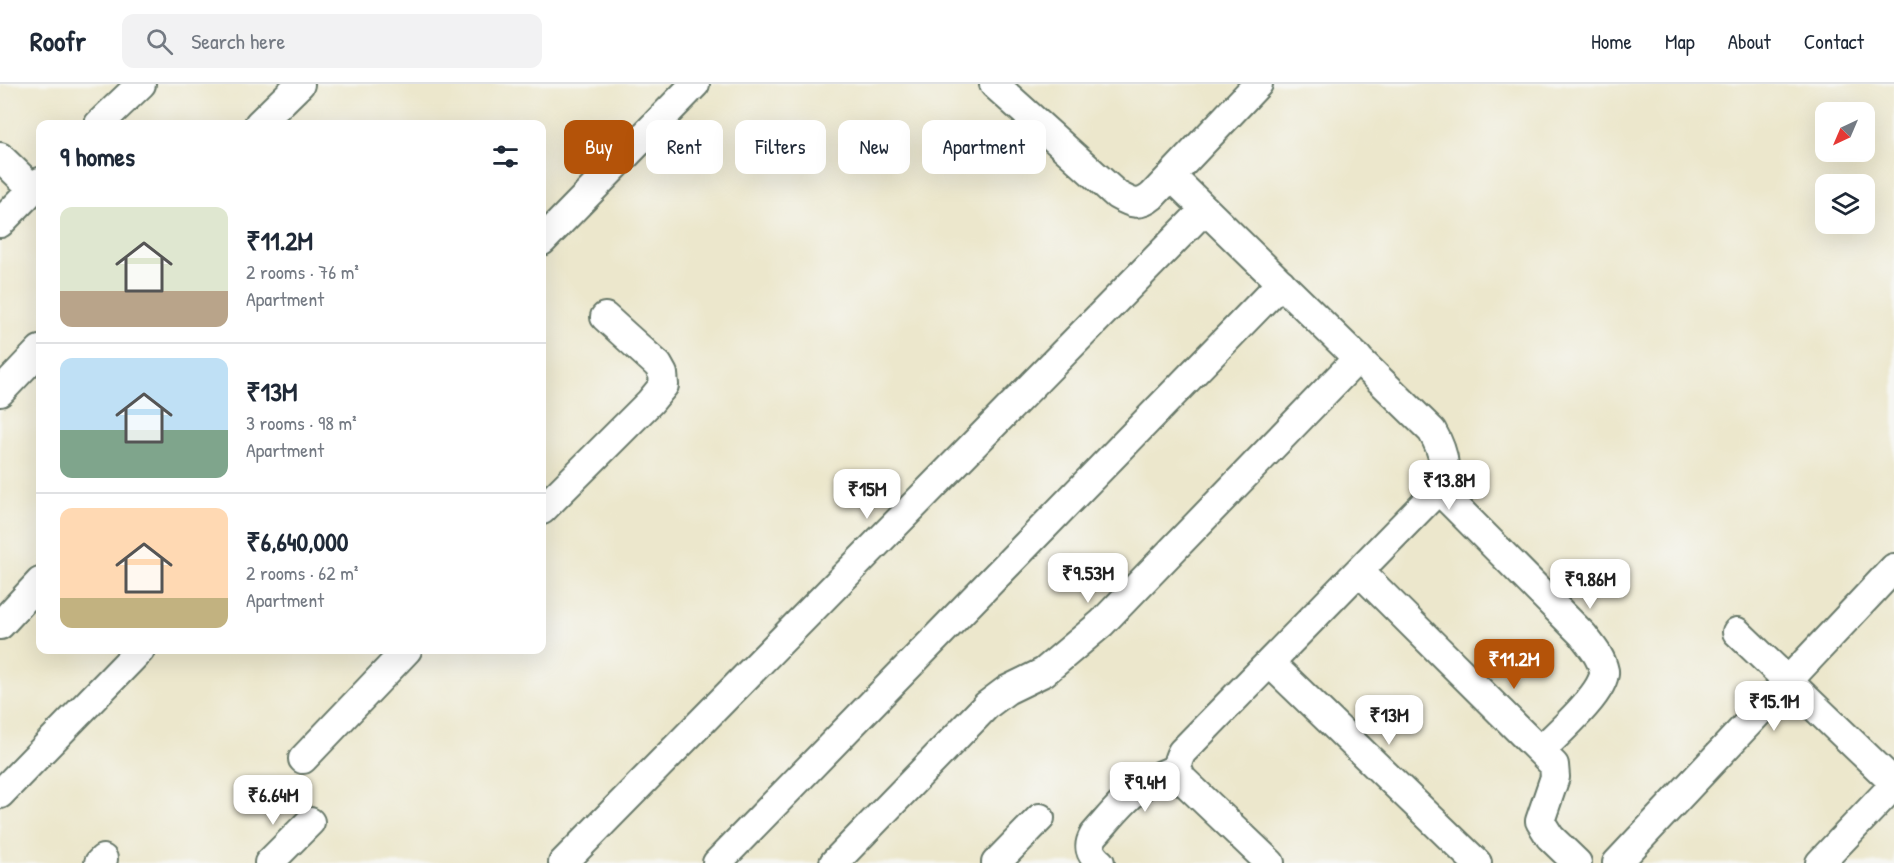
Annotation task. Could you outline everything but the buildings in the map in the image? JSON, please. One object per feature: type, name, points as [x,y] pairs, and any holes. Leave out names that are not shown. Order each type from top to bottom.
[{"type":"street","points":[[103,120],[141,84]]},
{"type":"street","points":[[263,120],[300,84]]},
{"type":"street","points":[[546,237],[694,84]]},
{"type":"street","points":[[999,85],[1117,195],[1133,204],[1144,203],[1258,84]]},
{"type":"street","points":[[0,157],[36,184]]},
{"type":"street","points":[[1172,176],[1432,430],[1443,451],[1445,463],[1443,479],[1438,489],[1182,752],[1177,769],[1182,779],[1270,863]]},
{"type":"street","points":[[0,223],[36,186]]},
{"type":"street","points":[[563,863],[1204,209]]},
{"type":"street","points":[[717,863],[1281,283]]},
{"type":"street","points":[[546,506],[664,385],[663,374],[658,365],[605,317]]},
{"type":"street","points":[[0,392],[36,354]]},
{"type":"street","points":[[834,863],[987,705],[1007,690],[1044,672],[1102,623],[1359,358]]},
{"type":"street","points":[[1438,489],[1583,635],[1600,657],[1605,673],[1593,696],[1542,749]]},
{"type":"street","points":[[1617,863],[1894,568]]},
{"type":"street","points":[[1359,571],[1542,749],[1554,765],[1555,777],[1540,821],[1562,858]]},
{"type":"street","points":[[0,625],[36,586]]},
{"type":"street","points":[[1737,632],[1894,784],[1820,863]]},
{"type":"street","points":[[0,794],[136,654]]},
{"type":"street","points":[[303,759],[403,654]]},
{"type":"street","points":[[1270,663],[1477,863]]},
{"type":"street","points":[[1100,863],[1090,852],[1089,843],[1094,835],[1136,789],[1154,776],[1177,769]]},
{"type":"street","points":[[996,863],[1040,818]]},
{"type":"street","points":[[269,863],[310,822]]}]
